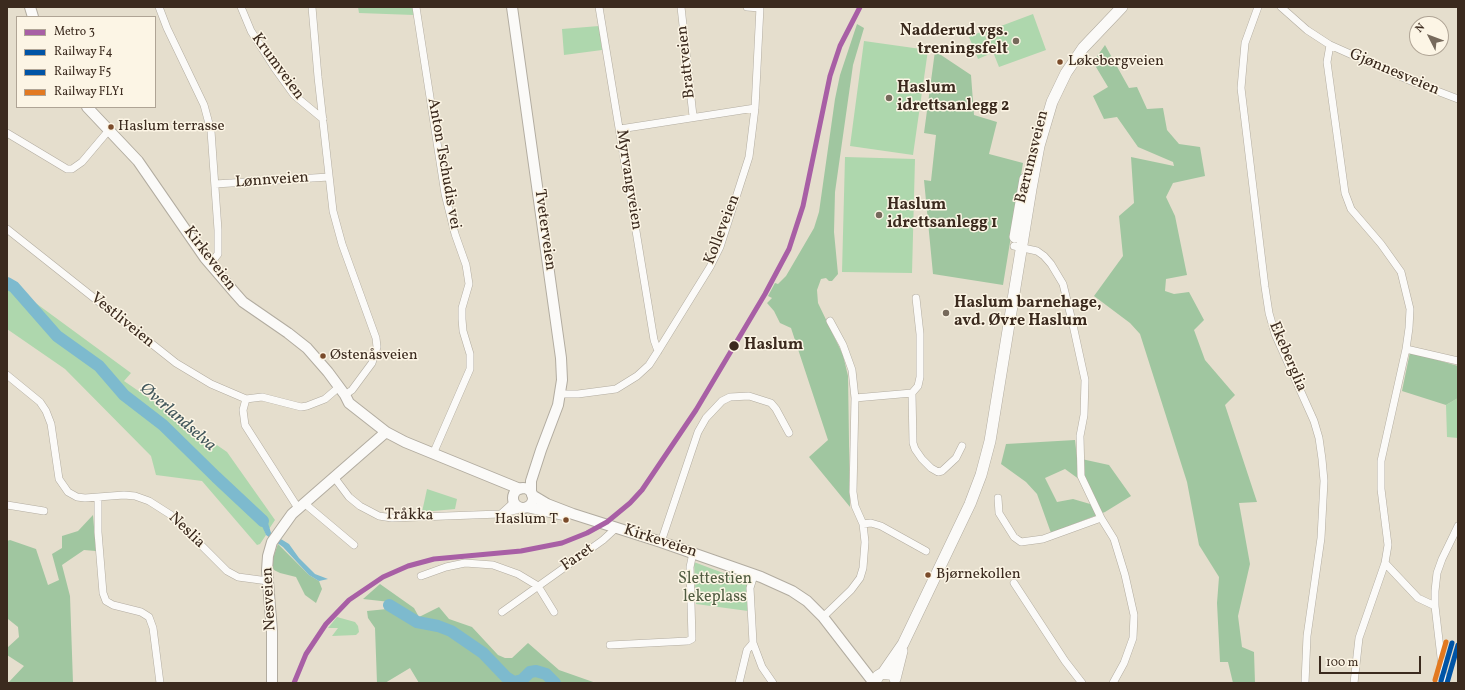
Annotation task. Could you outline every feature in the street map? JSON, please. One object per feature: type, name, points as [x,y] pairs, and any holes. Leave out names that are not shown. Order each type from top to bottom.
[{"type":"main road","name":"Tveterveien","points":[[512,7],[562,358],[560,394],[554,416],[526,491]]},
{"type":"main road","name":"Bærumsveien","points":[[878,678],[903,644],[967,511],[981,475],[990,441],[1006,333],[1018,246],[1023,186],[1041,118],[1049,96],[1062,69],[1083,38],[1108,14],[1121,7]]},
{"type":"main road","name":"Kirkeveien","points":[[88,108],[145,170],[210,264],[243,302],[307,348],[342,391],[362,412],[383,429],[405,442],[526,491],[547,504],[572,514],[693,553],[754,575],[792,591],[807,601],[823,617],[857,659],[878,678]]},
{"type":"main road","name":"Nesveien","points":[[272,683],[272,631],[268,581],[268,556],[274,537],[301,506],[371,444],[381,438],[383,429]]},
{"type":"main road","name":"Kirkeveien","points":[[480,473],[498,484],[513,500]]},
{"type":"main road","points":[[526,491],[532,501],[525,508],[519,507],[513,500],[515,492],[526,491]]},
{"type":"main road","name":"Kirkeveien","points":[[525,508],[562,515],[572,514]]},
{"type":"main road","name":"Bærumsveien","points":[[895,682],[903,644]]},
{"type":"main road","points":[[878,678],[890,674],[895,682]]},
{"type":"street","points":[[159,7],[167,28],[204,105],[211,131],[218,254],[210,264]]},
{"type":"street","name":"Krumveien","points":[[241,7],[251,31],[294,95],[323,119]]},
{"type":"street","points":[[312,7],[329,177],[336,227],[376,338],[377,347],[372,363],[352,390],[342,391]]},
{"type":"street","name":"Anton Tschudis vei","points":[[416,7],[445,194],[455,234],[468,274],[469,284],[462,308],[462,319],[470,354],[470,369],[433,454]]},
{"type":"street","name":"Myrvangveien","points":[[599,7],[654,340],[658,352]]},
{"type":"street","name":"Brattveien","points":[[681,7],[693,116]]},
{"type":"street","points":[[747,7],[760,8]]},
{"type":"street","name":"Ekeberglia","points":[[1258,7],[1245,43],[1241,88],[1265,286],[1269,314],[1275,334],[1314,421],[1319,438],[1324,481],[1321,538],[1307,636],[1305,683]]},
{"type":"street","points":[[1281,7],[1307,30],[1330,45],[1327,62],[1345,193],[1351,209],[1381,244],[1401,272],[1410,309],[1410,328],[1381,461],[1381,484],[1388,545],[1385,563],[1358,638],[1354,683]]},
{"type":"street","name":"Kolleveien","points":[[560,394],[578,394],[616,389],[637,376],[649,365],[706,274],[720,247],[749,157],[754,108],[760,8]]},
{"type":"street","name":"Gjønnesveien","points":[[1330,45],[1411,81],[1458,99]]},
{"type":"street","name":"Brattveien","points":[[620,129],[693,116],[754,108]]},
{"type":"street","points":[[7,133],[67,169],[72,169],[82,162],[109,130]]},
{"type":"street","name":"Lønnveien","points":[[215,184],[329,177]]},
{"type":"street","name":"Vestliveien","points":[[7,229],[176,363],[211,384],[246,399],[250,397],[262,398],[301,407],[325,399],[342,391]]},
{"type":"street","points":[[1018,246],[1029,248],[1044,256],[1058,274],[1066,293],[1085,380],[1084,415],[1080,436],[1079,468],[1084,486],[1114,539],[1125,575],[1134,615],[1133,638],[1124,663],[1113,683]]},
{"type":"street","points":[[916,298],[919,308],[920,377],[918,386],[912,393],[913,443],[922,459],[930,468],[938,472],[942,471],[956,458],[962,446]]},
{"type":"street","points":[[823,617],[851,590],[860,578],[863,568],[865,542],[863,524],[855,506],[853,492],[855,398],[850,361],[830,321]]},
{"type":"street","points":[[1406,348],[1458,361]]},
{"type":"street","name":"Neslia","points":[[7,375],[40,402],[46,411],[51,424],[58,479],[63,487],[77,496],[98,498],[124,495],[135,496],[149,501],[171,515],[227,571],[238,576],[268,581]]},
{"type":"street","points":[[855,398],[912,393]]},
{"type":"street","points":[[661,542],[698,432],[706,418],[722,401],[730,397],[749,396],[771,403],[776,409],[788,433]]},
{"type":"street","points":[[246,399],[243,410],[244,425],[301,506],[354,545]]},
{"type":"street","name":"Tråkka","points":[[334,477],[349,497],[360,506],[379,516],[400,519],[500,514],[525,508]]},
{"type":"street","points":[[98,498],[98,532],[103,594],[106,601],[113,605],[141,612],[149,617],[153,628],[160,683]]},
{"type":"street","points":[[998,498],[999,513],[1014,537],[1021,542],[1043,539],[1101,518]]},
{"type":"street","points":[[500,514],[506,510],[513,500]]},
{"type":"street","points":[[7,505],[44,511]]},
{"type":"street","points":[[863,524],[871,523],[881,526],[926,551]]},
{"type":"street","points":[[1444,683],[1435,606],[1437,573],[1458,526]]},
{"type":"street","name":"Faret","points":[[502,612],[603,540],[616,528]]},
{"type":"street","points":[[610,645],[688,641],[692,639],[690,567],[693,553]]},
{"type":"street","points":[[1385,563],[1418,598],[1435,606]]},
{"type":"street","points":[[421,576],[446,567],[465,564],[484,564],[506,570],[538,586],[554,612]]},
{"type":"street","points":[[754,575],[750,588],[753,643],[762,667],[773,683]]},
{"type":"street","points":[[1014,583],[1058,650],[1082,683]]},
{"type":"street","points":[[739,683],[747,650],[753,643]]},
{"type":"green space","points":[[358,7],[413,7],[414,15],[359,13]]},
{"type":"green space","name":"Nadderud vgs. treningsfelt","points":[[1033,14],[1046,50],[999,67],[985,32]]},
{"type":"green space","points":[[857,24],[864,28],[853,65],[835,192],[834,232],[838,274],[832,281],[829,281],[826,278],[821,279],[817,290],[818,303],[843,355],[848,376],[850,507],[809,457],[828,440],[791,328],[780,323],[774,311],[767,303],[772,298],[768,296],[775,283],[778,284],[786,276],[814,228],[819,212],[835,99],[840,75]]},
{"type":"green space","points":[[599,26],[602,50],[564,55],[562,29]]},
{"type":"green space","points":[[983,31],[992,53],[978,59],[969,37]]},
{"type":"green space","name":"Haslum idrettsanlegg 2","points":[[864,41],[928,50],[913,155],[850,146]]},
{"type":"green space","points":[[1105,45],[1129,88],[1137,87],[1147,109],[1163,108],[1167,130],[1179,144],[1200,147],[1205,176],[1173,183],[1166,197],[1175,216],[1187,275],[1166,279],[1165,291],[1174,294],[1189,292],[1204,320],[1194,330],[1205,360],[1235,395],[1225,405],[1257,502],[1239,503],[1250,564],[1238,616],[1242,647],[1254,652],[1255,683],[1233,683],[1228,662],[1220,662],[1217,603],[1219,577],[1199,545],[1187,482],[1140,334],[1130,323],[1094,296],[1123,256],[1119,216],[1134,203],[1131,157],[1174,166],[1173,162],[1138,147],[1117,117],[1104,119],[1093,96],[1108,87],[1093,62]]},
{"type":"green space","points":[[935,51],[971,75],[974,115],[997,122],[989,154],[1023,163],[1003,285],[933,274],[924,180],[931,181],[936,135],[924,133]]},
{"type":"green space","name":"Haslum idrettsanlegg 1","points":[[845,157],[915,159],[912,273],[842,272]]},
{"type":"green space","points":[[7,282],[131,373],[124,381],[227,452],[275,520],[269,529],[266,516],[255,507],[250,513],[262,524],[266,535],[260,544],[257,545],[202,481],[156,475],[151,456],[65,369],[7,329]]},
{"type":"green space","points":[[1410,352],[1458,366],[1458,398],[1446,405],[1402,391]]},
{"type":"green space","points":[[1458,398],[1458,438],[1447,437],[1446,405]]},
{"type":"green space","points":[[1075,440],[1077,458],[1109,465],[1131,496],[1105,512],[1051,533],[1037,494],[1026,482],[1001,464],[1006,444]],"holes":[[[1065,469],[1087,485],[1097,506],[1073,499],[1057,502],[1045,478]]]},
{"type":"green space","points":[[427,489],[457,499],[455,509],[422,512]]},
{"type":"green space","points":[[93,515],[96,551],[84,550],[62,565],[70,596],[73,683],[8,683],[24,666],[7,655],[7,648],[19,637],[18,627],[8,619],[7,541],[10,540],[36,549],[48,585],[59,580],[52,554],[62,548],[62,536],[78,531]]},
{"type":"green space","points":[[278,544],[309,575],[319,581],[322,589],[316,603],[305,595],[296,577],[274,570],[272,566],[273,558]]},
{"type":"green space","name":"Slettestien lekeplass","points":[[694,562],[747,582],[748,611],[696,604]]},
{"type":"green space","points":[[380,584],[414,608],[419,617],[439,607],[449,619],[472,627],[498,655],[505,658],[512,658],[528,643],[559,670],[596,683],[419,683],[410,668],[385,683],[377,683],[375,628],[368,618],[367,611],[387,609],[390,602],[363,599]]},
{"type":"green space","points":[[337,617],[355,622],[358,626],[359,632],[356,635],[332,636],[338,628],[328,628]]},
{"type":"water","points":[[255,507],[266,516],[271,533],[289,544],[299,558],[315,574],[328,579],[319,581],[309,575],[283,547],[266,535],[261,524],[250,513]]},
{"type":"waterway","name":"Øverlandselva","points":[[7,283],[14,287],[57,336],[99,366],[124,395],[163,425],[263,521]]},
{"type":"waterway","name":"Øverlandselva","points":[[389,605],[417,622],[438,626],[451,631],[483,653],[506,677],[514,682],[522,680],[530,672],[536,671],[546,674],[555,683]]},
{"type":"metro line","name":"3","points":[[294,683],[306,654],[326,624],[349,600],[383,577],[408,566],[434,559],[521,551],[562,543],[587,533],[607,522],[630,503],[642,490],[696,410],[765,294],[789,249],[803,206],[830,76],[840,46],[860,7]]},
{"type":"rail line","name":"FLY1","points":[[1435,680],[1446,642]]},
{"type":"rail line","name":"F5","points":[[1441,681],[1452,643]]},
{"type":"rail line","name":"F4","points":[[1447,683],[1458,645]]},
{"type":"place","name":"Nadderud vgs. treningsfelt","points":[[1016,41]]},
{"type":"place","name":"Løkebergveien","points":[[1060,62]]},
{"type":"place","name":"Haslum idrettsanlegg 2","points":[[889,98]]},
{"type":"place","name":"Haslum terrasse","points":[[111,127]]},
{"type":"place","name":"Haslum idrettsanlegg 1","points":[[879,215]]},
{"type":"place","name":"Haslum barnehage, avd. Øvre Haslum","points":[[946,313]]},
{"type":"place","name":"Haslum","points":[[734,346]]},
{"type":"place","name":"Østenåsveien","points":[[323,356]]},
{"type":"place","name":"Haslum T","points":[[566,520]]},
{"type":"place","name":"Bjørnekollen","points":[[928,575]]}]
